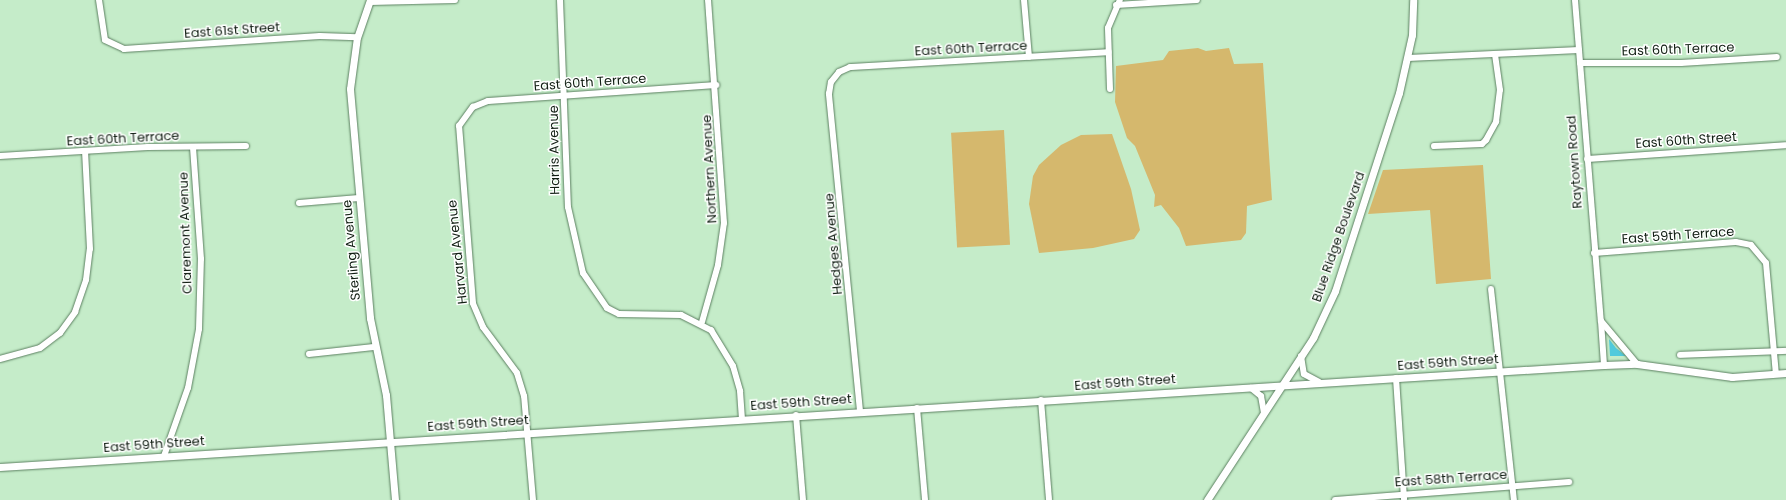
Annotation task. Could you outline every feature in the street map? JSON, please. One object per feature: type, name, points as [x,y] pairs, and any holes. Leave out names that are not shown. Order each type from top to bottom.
[{"type":"street","name":"East 61st Street","points":[[99,0],[102,31],[110,44],[124,49],[320,36],[357,37]]},
{"type":"street","points":[[370,1],[455,0]]},
{"type":"street","name":"Harris Avenue","points":[[560,0],[565,96],[568,207],[583,273],[595,294],[607,308],[619,314],[681,315],[702,322]]},
{"type":"street","name":"Northern Avenue","points":[[702,322],[718,266],[724,223],[716,85],[708,0]]},
{"type":"street","points":[[1024,0],[1029,57]]},
{"type":"street","points":[[1110,89],[1108,28],[1118,2],[1197,0]]},
{"type":"street","name":"Blue Ridge Boulevard","points":[[1208,499],[1302,356],[1335,291],[1408,58],[1413,0]]},
{"type":"street","name":"Raytown Road","points":[[1575,0],[1604,365]]},
{"type":"street","name":"Sterling Avenue","points":[[370,1],[357,37],[350,89],[374,347],[386,395],[395,500]]},
{"type":"street","points":[[1408,58],[1495,56],[1579,50]]},
{"type":"street","name":"East 60th Terrace","points":[[836,76],[850,67],[1109,52]]},
{"type":"street","points":[[1434,146],[1482,144],[1486,140],[1496,122],[1500,90],[1495,56]]},
{"type":"street","name":"East 60th Terrace","points":[[1580,63],[1777,57]]},
{"type":"street","name":"Hedges Avenue","points":[[836,76],[829,94],[860,411]]},
{"type":"street","name":"East 60th Terrace","points":[[469,111],[488,101],[716,85]]},
{"type":"street","name":"Harvard Avenue","points":[[469,111],[457,135],[471,291],[483,327],[517,373],[524,396],[533,500]]},
{"type":"street","name":"East 60th Street","points":[[1587,159],[1786,145]]},
{"type":"street","name":"East 60th Terrace","points":[[0,156],[85,151],[246,146]]},
{"type":"street","name":"Claremont Avenue","points":[[164,456],[188,388],[198,328],[201,259],[193,147]]},
{"type":"street","points":[[0,359],[40,348],[60,333],[75,312],[86,280],[90,249],[85,151]]},
{"type":"street","points":[[299,203],[359,198]]},
{"type":"street","name":"East 59th Terrace","points":[[1594,253],[1736,242],[1751,245],[1760,252],[1766,263],[1772,306],[1774,352]]},
{"type":"street","points":[[1491,290],[1514,500]]},
{"type":"street","points":[[1601,321],[1637,364]]},
{"type":"street","points":[[702,322],[719,339],[733,366],[740,391],[742,419]]},
{"type":"street","points":[[310,354],[374,347]]},
{"type":"street","points":[[1680,355],[1727,356],[1786,351]]},
{"type":"street","points":[[1774,352],[1776,374]]},
{"type":"street","points":[[1302,356],[1307,378],[1320,383]]},
{"type":"street","points":[[1604,365],[1637,364],[1732,377],[1786,373]]},
{"type":"street","name":"East 59th Street","points":[[0,467],[796,415],[1604,365]]},
{"type":"street","points":[[1396,378],[1404,497]]},
{"type":"street","points":[[1250,387],[1261,396],[1264,413]]},
{"type":"street","points":[[1041,400],[1048,500]]},
{"type":"street","points":[[917,408],[925,500]]},
{"type":"street","points":[[796,415],[803,500]]},
{"type":"street","name":"East 58th Terrace","points":[[1335,500],[1404,497],[1569,482]]},
{"type":"shaded area","points":[[1198,48],[1206,51],[1229,48],[1234,64],[1263,63],[1272,200],[1247,206],[1246,233],[1241,240],[1186,246],[1179,228],[1161,205],[1154,207],[1155,195],[1135,146],[1127,138],[1115,102],[1116,66],[1163,60],[1169,51]]},
{"type":"shaded area","points":[[1004,130],[1010,245],[957,248],[951,133]]},
{"type":"shaded area","points":[[1112,134],[1131,189],[1140,230],[1134,239],[1093,248],[1039,253],[1029,204],[1033,176],[1039,165],[1061,145],[1081,135]]},
{"type":"shaded area","points":[[1483,165],[1491,279],[1436,284],[1430,210],[1368,214],[1383,170]]},
{"type":"water","points":[[1609,339],[1616,348],[1626,356],[1610,356]]}]
